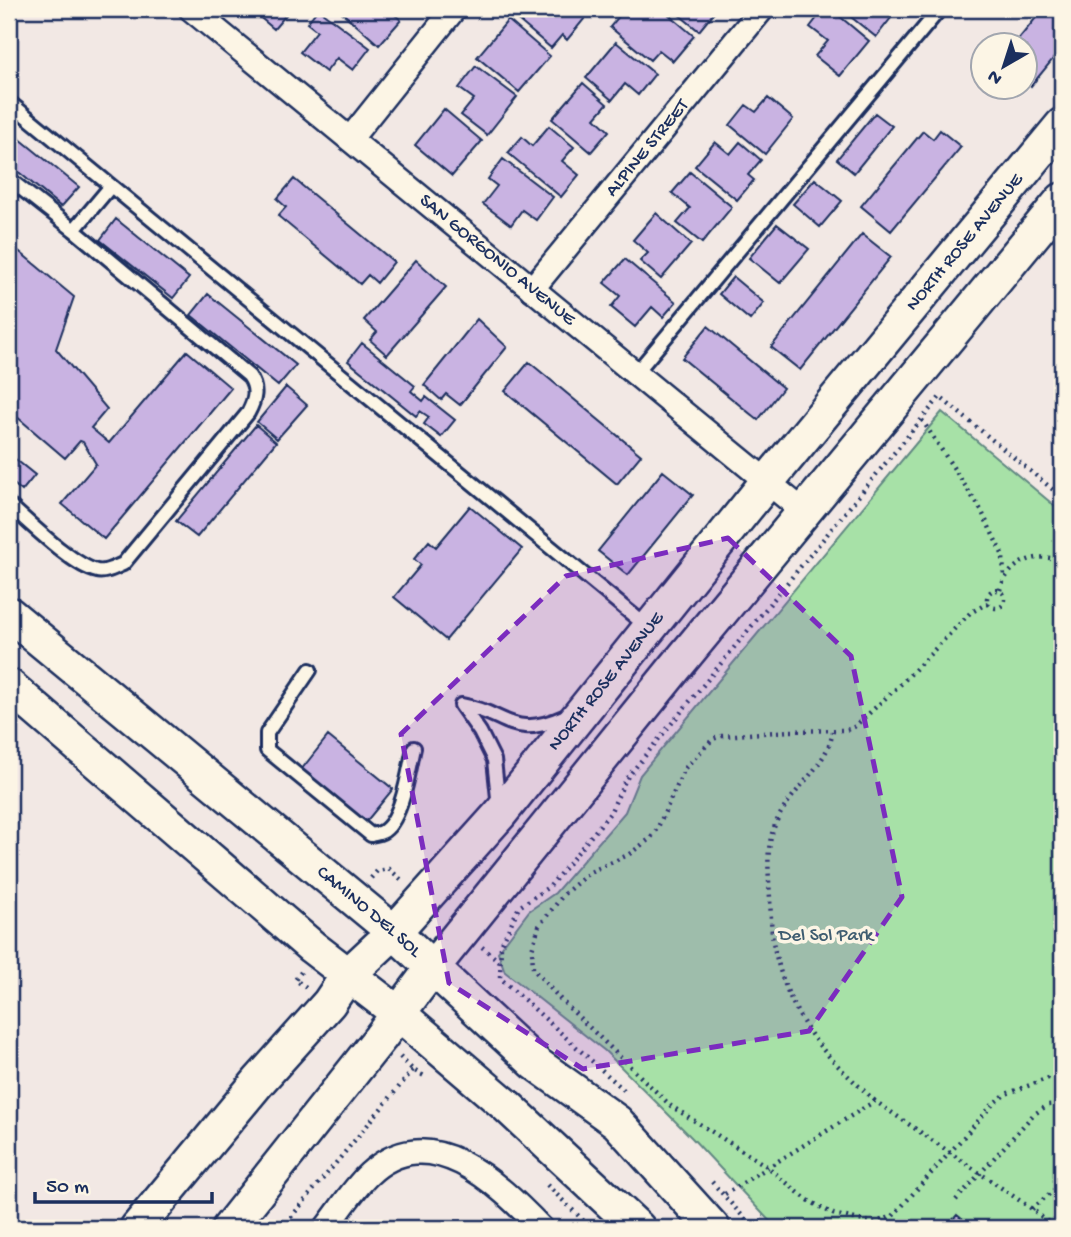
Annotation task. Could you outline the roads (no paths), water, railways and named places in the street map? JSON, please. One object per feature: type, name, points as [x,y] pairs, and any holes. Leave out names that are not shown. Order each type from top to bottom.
[{"type":"main road","name":"NORTH ROSE AVENUE","points":[[138,1228],[259,1082],[329,1003],[348,975],[394,932],[500,814],[767,482],[1062,125]]},
{"type":"main road","points":[[229,1228],[434,966],[803,511],[1062,200]]},
{"type":"main road","name":"CAMINO DEL SOL","points":[[9,614],[434,966],[535,1063],[617,1122],[713,1228]]},
{"type":"main road","points":[[9,686],[348,975],[398,1013],[507,1106],[638,1228]]},
{"type":"street","name":"SAN GORGONIO AVENUE","points":[[191,9],[803,511]]},
{"type":"street","points":[[350,139],[454,9]]},
{"type":"street","name":"ALPINE STREET","points":[[533,289],[762,9]]},
{"type":"street","points":[[326,1228],[363,1180],[383,1163],[403,1154],[424,1150],[465,1163],[541,1228]]},
{"type":"lane","points":[[635,374],[940,9]]},
{"type":"lane","points":[[9,102],[650,629]]},
{"type":"lane","points":[[9,179],[249,376],[256,391],[248,414],[123,564],[99,572],[80,564],[9,505]]},
{"type":"lane","points":[[74,230],[111,186]]},
{"type":"lane","points":[[310,670],[267,733],[267,750],[371,835],[382,832],[392,823],[402,800],[414,748]]},
{"type":"lane","points":[[500,814],[494,760],[480,732],[461,705],[522,727],[549,724],[593,699]]},
{"type":"park label","name":"Del Sol Park","points":[[826,936]]}]
